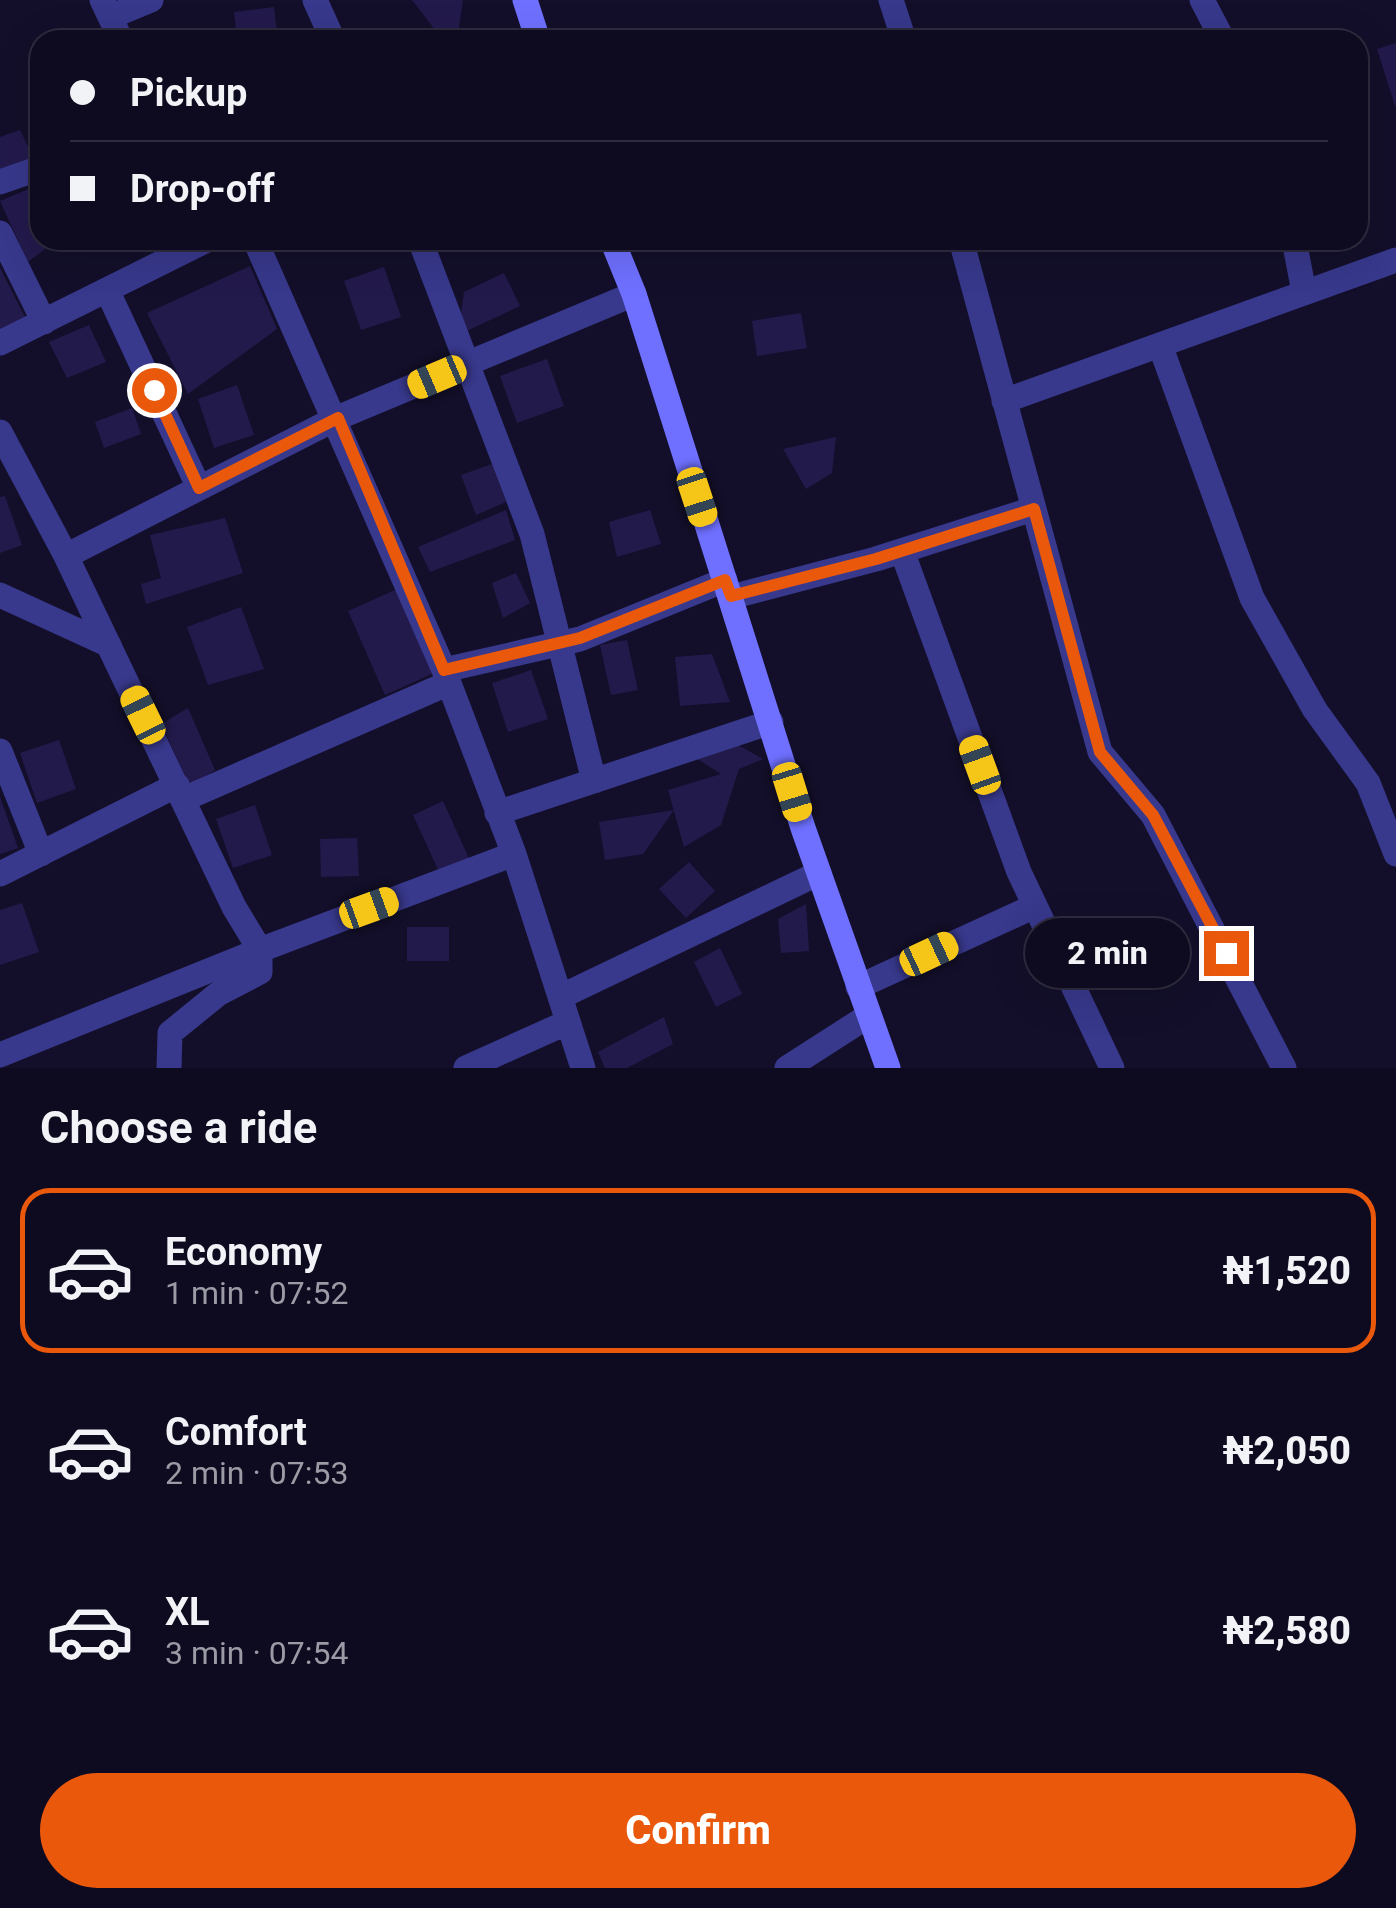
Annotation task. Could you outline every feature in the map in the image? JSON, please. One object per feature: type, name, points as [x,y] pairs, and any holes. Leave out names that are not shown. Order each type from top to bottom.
[{"type":"street","points":[[111,19],[151,0]]},
{"type":"street","points":[[315,0],[328,30]]},
{"type":"street","points":[[526,0],[535,30]]},
{"type":"street","points":[[891,0],[901,30]]},
{"type":"street","points":[[1202,0],[1218,30]]},
{"type":"street","points":[[0,182],[30,172]]},
{"type":"street","points":[[0,233],[44,322]]},
{"type":"street","points":[[0,343],[188,250]]},
{"type":"street","points":[[260,250],[338,418],[447,676],[514,854],[583,1068]]},
{"type":"street","points":[[424,250],[532,534],[594,781]]},
{"type":"street","points":[[616,250],[634,294],[819,873],[888,1068]]},
{"type":"street","points":[[964,250],[1100,752],[1153,815],[1284,1068]]},
{"type":"street","points":[[1296,250],[1304,292]]},
{"type":"street","points":[[1004,401],[1396,260]]},
{"type":"street","points":[[108,292],[199,488]]},
{"type":"street","points":[[66,556],[338,418],[634,294]]},
{"type":"street","points":[[1160,345],[1252,598],[1315,710],[1368,783],[1396,854]]},
{"type":"street","points":[[2,442],[66,556],[234,907],[260,950],[260,972],[218,994],[170,1033],[168,1068]]},
{"type":"street","points":[[0,874],[447,676],[728,588],[902,550],[1034,509]]},
{"type":"street","points":[[902,550],[1035,906],[1112,1068]]},
{"type":"street","points":[[0,595],[109,644]]},
{"type":"street","points":[[498,813],[772,722]]},
{"type":"street","points":[[0,750],[41,854]]},
{"type":"street","points":[[1,1052],[514,854]]},
{"type":"street","points":[[560,997],[819,873]]},
{"type":"street","points":[[858,986],[1035,906]]},
{"type":"street","points":[[787,1068],[868,1016]]},
{"type":"street","points":[[466,1068],[568,1022]]},
{"type":"building","points":[[412,0],[463,0],[458,30],[435,30]]},
{"type":"building","points":[[274,7],[277,30],[236,30],[234,12]]},
{"type":"building","points":[[1396,43],[1396,106],[1395,106],[1377,49]]},
{"type":"building","points":[[20,130],[30,151],[30,161],[0,172],[0,137]]},
{"type":"building","points":[[30,188],[30,250],[44,250],[28,262],[0,201]]},
{"type":"building","points":[[250,266],[277,329],[188,394],[147,313]]},
{"type":"building","points":[[384,267],[401,317],[361,330],[344,281]]},
{"type":"building","points":[[0,268],[27,321],[0,333]]},
{"type":"building","points":[[504,273],[520,306],[458,335],[464,292]]},
{"type":"building","points":[[801,313],[807,348],[757,356],[752,321]]},
{"type":"building","points":[[89,325],[106,362],[67,378],[49,342]]},
{"type":"building","points":[[547,359],[564,406],[517,423],[500,376]]},
{"type":"building","points":[[237,385],[254,435],[214,448],[198,399]]},
{"type":"building","points":[[132,408],[141,434],[104,448],[95,422]]},
{"type":"building","points":[[836,437],[832,473],[806,489],[783,449]]},
{"type":"building","points":[[492,464],[506,502],[476,515],[461,475]]},
{"type":"building","points":[[5,496],[22,545],[0,553],[0,497]]},
{"type":"building","points":[[506,510],[515,540],[430,572],[418,547]]},
{"type":"building","points":[[650,510],[661,544],[617,557],[609,522]]},
{"type":"building","points":[[225,518],[243,573],[146,604],[141,584],[161,578],[150,535]]},
{"type":"building","points":[[516,573],[530,603],[503,618],[492,583]]},
{"type":"building","points":[[397,589],[434,673],[385,695],[348,611]]},
{"type":"building","points":[[241,607],[264,669],[208,685],[187,627]]},
{"type":"building","points":[[627,640],[638,690],[611,695],[600,645]]},
{"type":"building","points":[[712,654],[730,702],[680,706],[675,657]]},
{"type":"building","points":[[531,670],[548,719],[508,732],[492,683]]},
{"type":"building","points":[[188,708],[215,770],[190,786],[161,724]]},
{"type":"building","points":[[724,737],[763,759],[739,769],[721,825],[684,847],[668,790],[721,774],[685,751]]},
{"type":"building","points":[[59,740],[76,789],[37,803],[20,753]]},
{"type":"building","points":[[0,797],[18,848],[0,854]]},
{"type":"building","points":[[443,801],[471,863],[441,876],[413,815]]},
{"type":"building","points":[[255,805],[272,855],[233,868],[216,819]]},
{"type":"building","points":[[674,810],[643,854],[605,860],[599,822]]},
{"type":"building","points":[[357,838],[359,876],[321,877],[320,839]]},
{"type":"building","points":[[689,862],[715,891],[686,918],[659,889]]},
{"type":"building","points":[[22,903],[39,952],[0,965],[0,910]]},
{"type":"building","points":[[806,904],[809,951],[781,953],[778,919]]},
{"type":"building","points":[[407,927],[449,927],[449,961],[407,961]]},
{"type":"building","points":[[720,948],[742,994],[716,1007],[694,962]]},
{"type":"building","points":[[664,1017],[673,1044],[627,1068],[605,1068],[598,1052]]},
{"type":"route","points":[[154,390],[199,488],[338,418],[444,670],[580,638],[725,580],[731,596],[876,559],[1034,509],[1100,752],[1153,815],[1226,953]]}]
